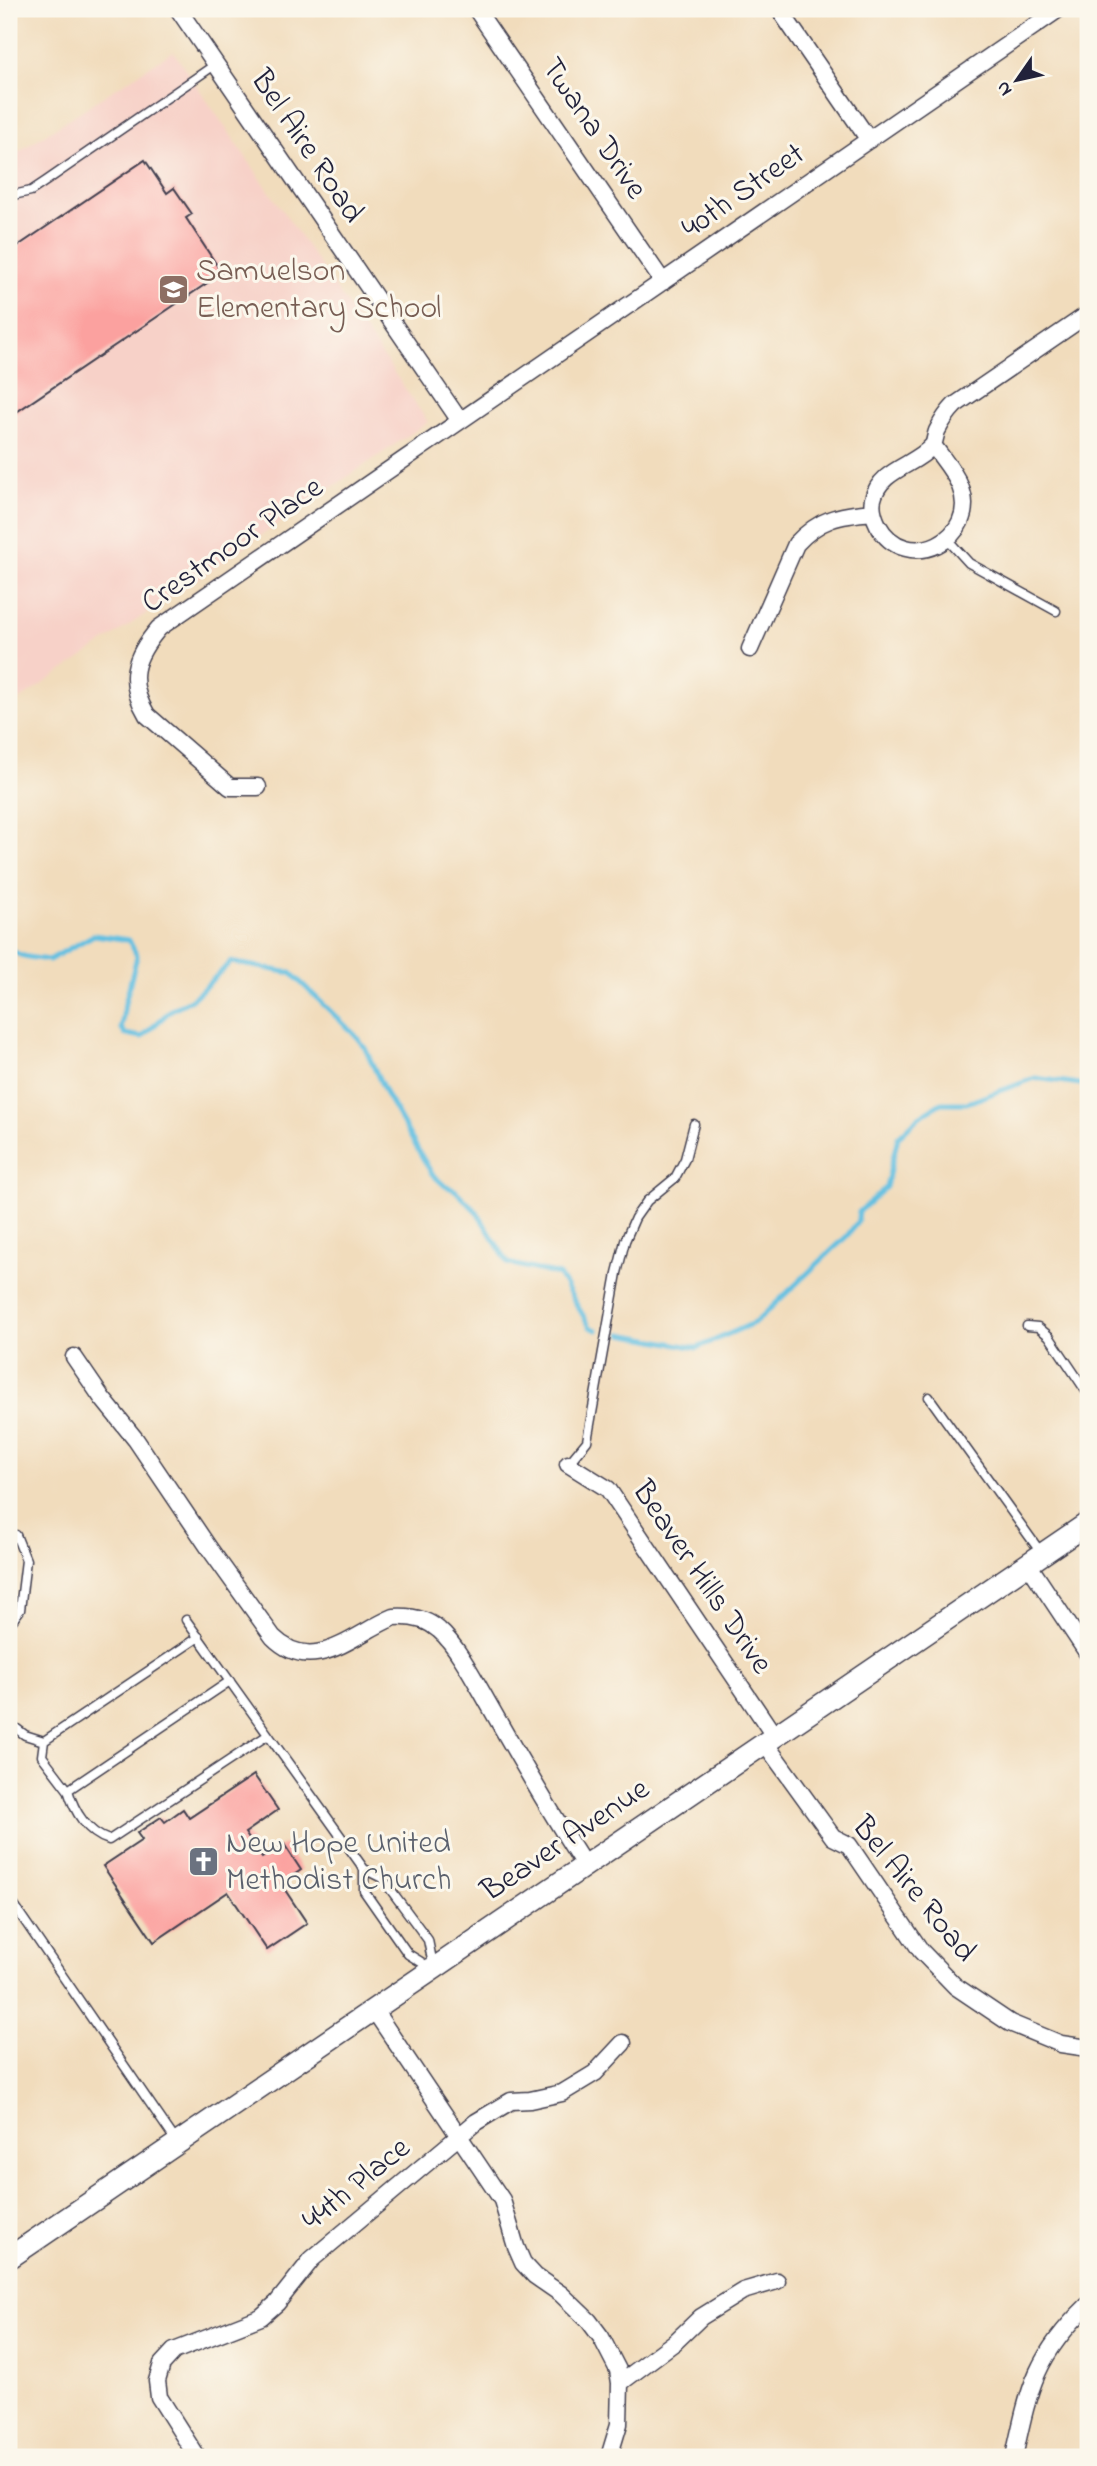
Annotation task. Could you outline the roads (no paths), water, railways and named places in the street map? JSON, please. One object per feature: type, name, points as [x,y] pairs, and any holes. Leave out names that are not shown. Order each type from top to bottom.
[{"type":"main road","name":"Beaver Avenue","points":[[9,2258],[1088,1523]]},
{"type":"street","name":"Bel Aire Road","points":[[178,9],[460,421]]},
{"type":"street","name":"Twana Drive","points":[[476,9],[663,282]]},
{"type":"street","points":[[779,9],[869,139]]},
{"type":"street","name":"40th Street","points":[[460,421],[1059,9]]},
{"type":"street","points":[[933,446],[960,484],[964,499],[963,514],[957,528],[947,539],[927,548],[904,547],[891,541],[881,531],[873,512],[872,500],[878,486],[933,446],[944,418],[962,400],[1088,314]]},
{"type":"street","name":"Crestmoor Place","points":[[258,787],[230,786],[147,715],[141,704],[135,679],[137,660],[142,648],[159,628],[460,421]]},
{"type":"street","points":[[750,649],[796,544],[808,531],[823,521],[843,515],[873,512]]},
{"type":"street","points":[[74,1357],[102,1398],[136,1440],[209,1548],[273,1636],[284,1647],[296,1653],[323,1653],[394,1617],[407,1616],[424,1620],[439,1630],[451,1643],[482,1693],[585,1866]]},
{"type":"street","name":"Beaver Hills Drive","points":[[568,1464],[608,1489],[770,1740]]},
{"type":"street","points":[[1035,1559],[1088,1654]]},
{"type":"street","name":"Bel Aire Road","points":[[770,1740],[832,1836],[849,1845],[921,1951],[955,1986],[1010,2023],[1062,2044],[1088,2048]]},
{"type":"street","points":[[374,2010],[502,2200],[523,2263],[535,2276],[561,2294],[589,2321],[601,2337],[618,2370],[620,2383],[619,2424],[609,2457]]},
{"type":"street","name":"44th Place","points":[[197,2457],[159,2397],[157,2381],[162,2364],[174,2351],[261,2317],[277,2303],[312,2259],[476,2122],[511,2101],[562,2093],[595,2073],[623,2043]]},
{"type":"street","points":[[620,2383],[674,2343],[701,2317],[743,2291],[777,2281]]},
{"type":"street","points":[[1014,2457],[1028,2392],[1042,2360],[1063,2330],[1088,2305]]},
{"type":"lane","points":[[9,196],[30,191],[46,181],[216,64]]},
{"type":"lane","points":[[947,539],[969,563],[1056,611]]},
{"type":"lane","points":[[568,1464],[587,1441],[625,1241],[647,1201],[675,1178],[685,1159],[694,1124]]},
{"type":"lane","points":[[1027,1326],[1038,1327],[1049,1336],[1088,1394]]},
{"type":"lane","points":[[929,1397],[1035,1559]]},
{"type":"lane","points":[[9,1625],[20,1610],[26,1560],[16,1535]]},
{"type":"lane","points":[[186,1619],[364,1869],[382,1878],[428,1940],[434,1970]]},
{"type":"lane","points":[[199,1637],[44,1741],[42,1756],[68,1790],[72,1803],[89,1828],[99,1837],[109,1840],[268,1735]]},
{"type":"lane","points":[[68,1790],[230,1681]]},
{"type":"lane","points":[[9,1723],[25,1735],[44,1741]]},
{"type":"lane","points":[[364,1869],[364,1891],[408,1954],[434,1970]]},
{"type":"lane","points":[[9,1898],[178,2144]]},
{"type":"waterway","points":[[9,947],[22,955],[49,960],[94,935],[129,940],[137,956],[121,1028],[125,1034],[142,1037],[171,1010],[192,999],[231,962],[291,973],[365,1048],[387,1096],[432,1174],[445,1186],[455,1190],[477,1212],[508,1263],[559,1275],[590,1327],[597,1330]]},
{"type":"waterway","points":[[622,1334],[697,1348],[756,1322],[847,1236],[858,1221],[859,1212],[886,1187],[898,1137],[919,1117],[941,1103],[967,1103],[1035,1078],[1088,1085]]},
{"type":"place","name":"Samuelson Elementary School","points":[[173,290]]},
{"type":"place","name":"New Hope United Methodist Church","points":[[203,1862]]}]
